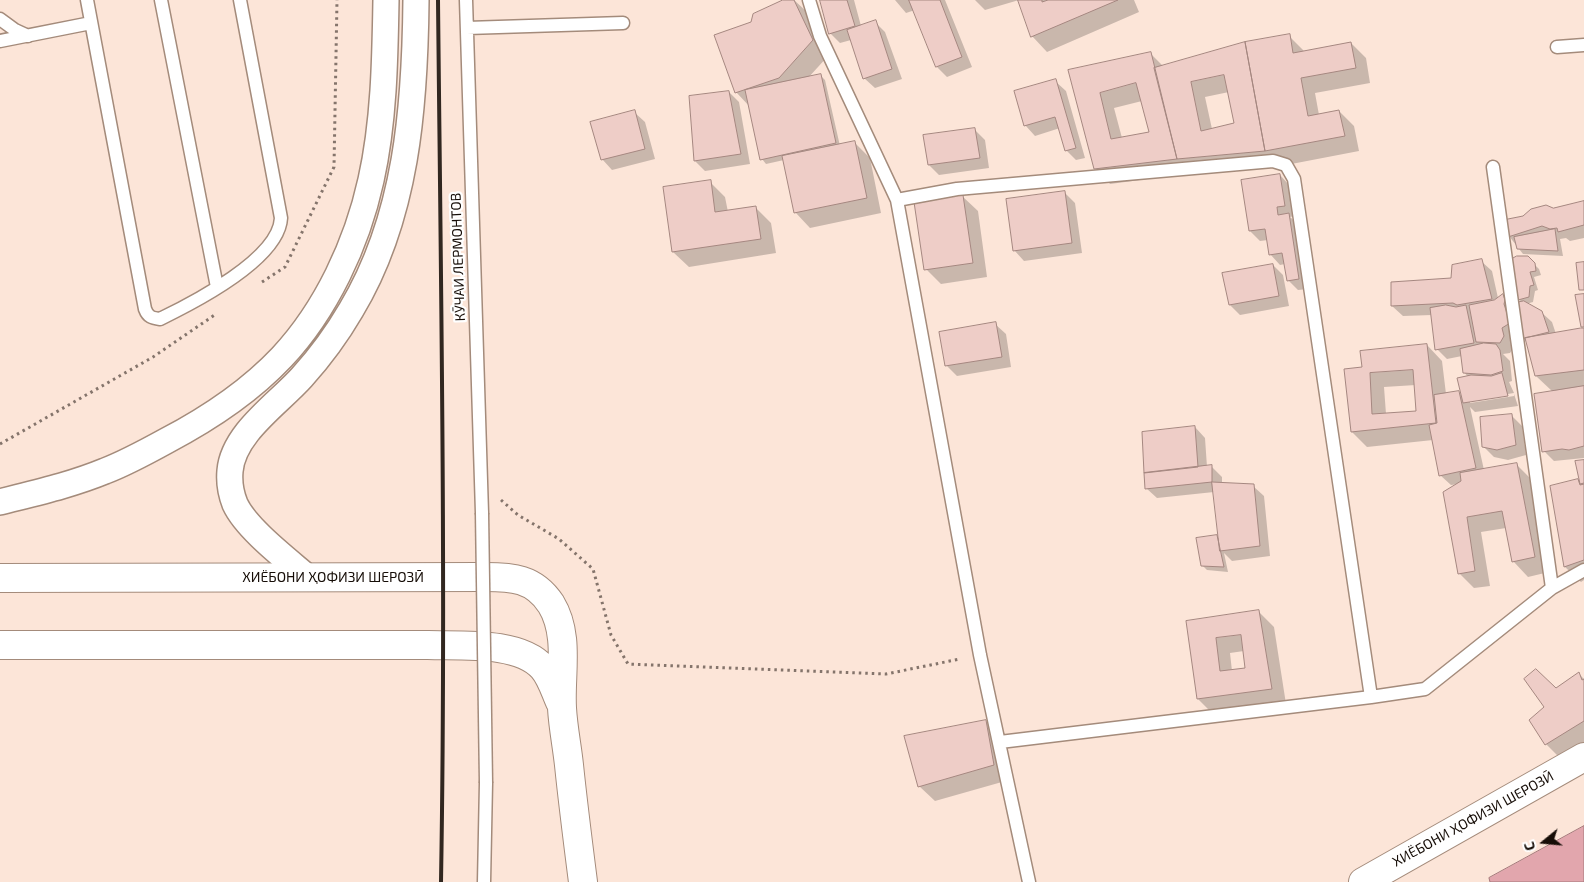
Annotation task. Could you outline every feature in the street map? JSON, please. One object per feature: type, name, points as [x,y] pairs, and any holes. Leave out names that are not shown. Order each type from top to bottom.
[{"type":"main road","name":"ХИЁБОНИ ҲОФИЗИ ШЕРОЗӢ","points":[[0,578],[504,577],[525,581],[543,594],[550,603],[560,628],[562,708],[583,882]]},
{"type":"main road","name":"ХИЁБОНИ ҲОФИЗИ ШЕРОЗӢ","points":[[0,645],[489,647],[518,653],[533,660],[542,667],[550,678],[562,708]]},
{"type":"main road","name":"ХИЁБОНИ ҲОФИЗИ ШЕРОЗӢ","points":[[1363,882],[1584,757]]},
{"type":"street","points":[[0,502],[80,481],[106,471],[182,432],[205,419],[250,387],[296,342],[340,268],[351,245],[366,202],[380,124],[385,52],[386,0]]},
{"type":"street","points":[[306,576],[240,513],[231,492],[230,469],[237,448],[244,436],[302,377],[339,330],[362,290],[377,258],[395,208],[406,150],[413,78],[416,0]]},
{"type":"lane","points":[[86,0],[147,315],[160,319],[238,274],[263,253],[278,234],[281,226],[240,0]]},
{"type":"lane","points":[[161,0],[216,287]]},
{"type":"lane","name":"КӮЧАИ ЛЕРМОНТОВ","points":[[466,0],[482,513],[486,783],[484,882]]},
{"type":"lane","points":[[809,0],[820,36],[898,200],[980,655],[1029,882]]},
{"type":"lane","points":[[0,19],[15,30],[28,36]]},
{"type":"lane","points":[[0,41],[91,23]]},
{"type":"lane","points":[[467,28],[623,23]]},
{"type":"lane","points":[[1557,47],[1584,45]]},
{"type":"lane","points":[[898,200],[957,188],[1273,161],[1286,165],[1294,179],[1371,698]]},
{"type":"lane","points":[[1493,167],[1552,588]]},
{"type":"lane","points":[[1000,742],[1371,698],[1425,689],[1552,588],[1584,570]]},
{"type":"path","points":[[480,482],[518,515],[559,539],[593,569],[611,635],[628,664],[886,674],[980,655]]},
{"type":"shaded area","points":[[1584,826],[1584,882],[1490,882],[1489,878]]},
{"type":"building","points":[[783,0],[794,0],[813,40],[779,78],[735,93],[714,35],[751,22],[753,14]]},
{"type":"building","points":[[820,0],[847,0],[855,26],[829,34]]},
{"type":"building","points":[[909,0],[940,0],[962,57],[936,67]]},
{"type":"building","points":[[1018,0],[1042,0],[1042,2],[1048,0],[1118,0],[1031,37]]},
{"type":"building","points":[[876,20],[892,69],[863,79],[847,30]]},
{"type":"building","points":[[1290,34],[1293,53],[1351,42],[1356,68],[1301,78],[1308,116],[1339,110],[1345,136],[1265,151],[1245,42]]},
{"type":"building","points":[[1245,42],[1265,151],[1177,159],[1154,68]],"holes":[[[1224,75],[1234,123],[1201,131],[1191,82]]]},
{"type":"building","points":[[1151,52],[1177,159],[1094,169],[1068,70]],"holes":[[[1136,83],[1149,132],[1111,139],[1100,93]]]},
{"type":"building","points":[[821,74],[836,143],[760,160],[745,90]]},
{"type":"building","points":[[1056,79],[1076,148],[1065,151],[1055,117],[1024,126],[1014,91]]},
{"type":"building","points":[[729,91],[741,154],[694,161],[689,96]]},
{"type":"building","points":[[635,110],[645,149],[601,160],[590,122]]},
{"type":"building","points":[[975,128],[980,158],[928,165],[923,135]]},
{"type":"building","points":[[855,141],[867,198],[794,213],[782,156]]},
{"type":"building","points":[[1280,174],[1285,206],[1277,207],[1278,215],[1289,213],[1299,279],[1287,281],[1282,253],[1269,255],[1265,229],[1249,231],[1241,180]]},
{"type":"building","points":[[711,180],[715,212],[756,206],[761,239],[672,252],[663,187]]},
{"type":"building","points":[[1065,191],[1072,243],[1013,251],[1006,199]]},
{"type":"building","points":[[963,195],[973,263],[924,270],[914,202]]},
{"type":"building","points":[[1584,201],[1584,225],[1558,232],[1557,228],[1550,229],[1542,226],[1508,237],[1503,220],[1523,216],[1531,209],[1546,205],[1553,208]]},
{"type":"building","points":[[1555,229],[1558,251],[1517,249],[1514,237]]},
{"type":"building","points":[[1517,256],[1528,256],[1535,263],[1536,271],[1530,272],[1534,285],[1530,286],[1529,297],[1518,300],[1510,260]]},
{"type":"building","points":[[1482,259],[1492,299],[1457,305],[1453,303],[1391,306],[1391,282],[1451,278],[1452,265]]},
{"type":"building","points":[[1584,262],[1584,290],[1579,290],[1576,263]]},
{"type":"building","points":[[1273,264],[1279,296],[1229,305],[1222,273]]},
{"type":"building","points":[[1503,294],[1510,323],[1502,328],[1504,336],[1500,343],[1476,342],[1469,305],[1494,300]]},
{"type":"building","points":[[1584,294],[1584,327],[1581,327],[1575,295]]},
{"type":"building","points":[[1524,301],[1542,311],[1549,332],[1521,339],[1515,303]]},
{"type":"building","points":[[1446,305],[1456,307],[1466,305],[1474,343],[1435,350],[1430,308]]},
{"type":"building","points":[[996,322],[1002,357],[945,366],[939,332]]},
{"type":"building","points":[[1584,328],[1584,370],[1535,376],[1525,338]]},
{"type":"building","points":[[1484,343],[1496,344],[1500,350],[1503,371],[1491,375],[1463,373],[1460,349]]},
{"type":"building","points":[[1427,344],[1436,423],[1351,432],[1344,369],[1362,367],[1360,351]],"holes":[[[1413,370],[1416,411],[1372,414],[1370,373]]]},
{"type":"building","points":[[1502,373],[1508,396],[1463,403],[1457,378],[1471,375],[1491,376]]},
{"type":"building","points":[[1584,386],[1584,446],[1569,450],[1562,449],[1542,452],[1534,394]]},
{"type":"building","points":[[1459,391],[1476,468],[1439,476],[1429,425],[1437,423],[1434,395]]},
{"type":"building","points":[[1512,414],[1516,445],[1497,450],[1482,447],[1480,417]]},
{"type":"building","points":[[1195,426],[1198,467],[1144,473],[1142,432]]},
{"type":"building","points":[[1584,460],[1584,483],[1580,484],[1575,461]]},
{"type":"building","points":[[1517,463],[1535,557],[1512,562],[1502,511],[1467,517],[1475,571],[1458,574],[1443,492],[1461,481],[1460,473]]},
{"type":"building","points":[[1212,465],[1212,482],[1145,489],[1144,473]]},
{"type":"building","points":[[1578,479],[1580,485],[1584,484],[1584,560],[1564,567],[1550,486]]},
{"type":"building","points":[[1212,482],[1254,484],[1260,546],[1220,551]]},
{"type":"building","points":[[1217,535],[1224,567],[1201,566],[1196,538]]},
{"type":"building","points":[[1259,610],[1272,689],[1197,699],[1186,621]],"holes":[[[1241,635],[1245,668],[1220,671],[1216,638]]]},
{"type":"building","points":[[1536,669],[1556,688],[1579,672],[1582,680],[1584,679],[1584,721],[1545,745],[1529,720],[1544,707],[1524,679]]},
{"type":"building","points":[[986,720],[994,765],[918,787],[904,736]]},
{"type":"railway","points":[[438,0],[443,551],[441,882]]}]
